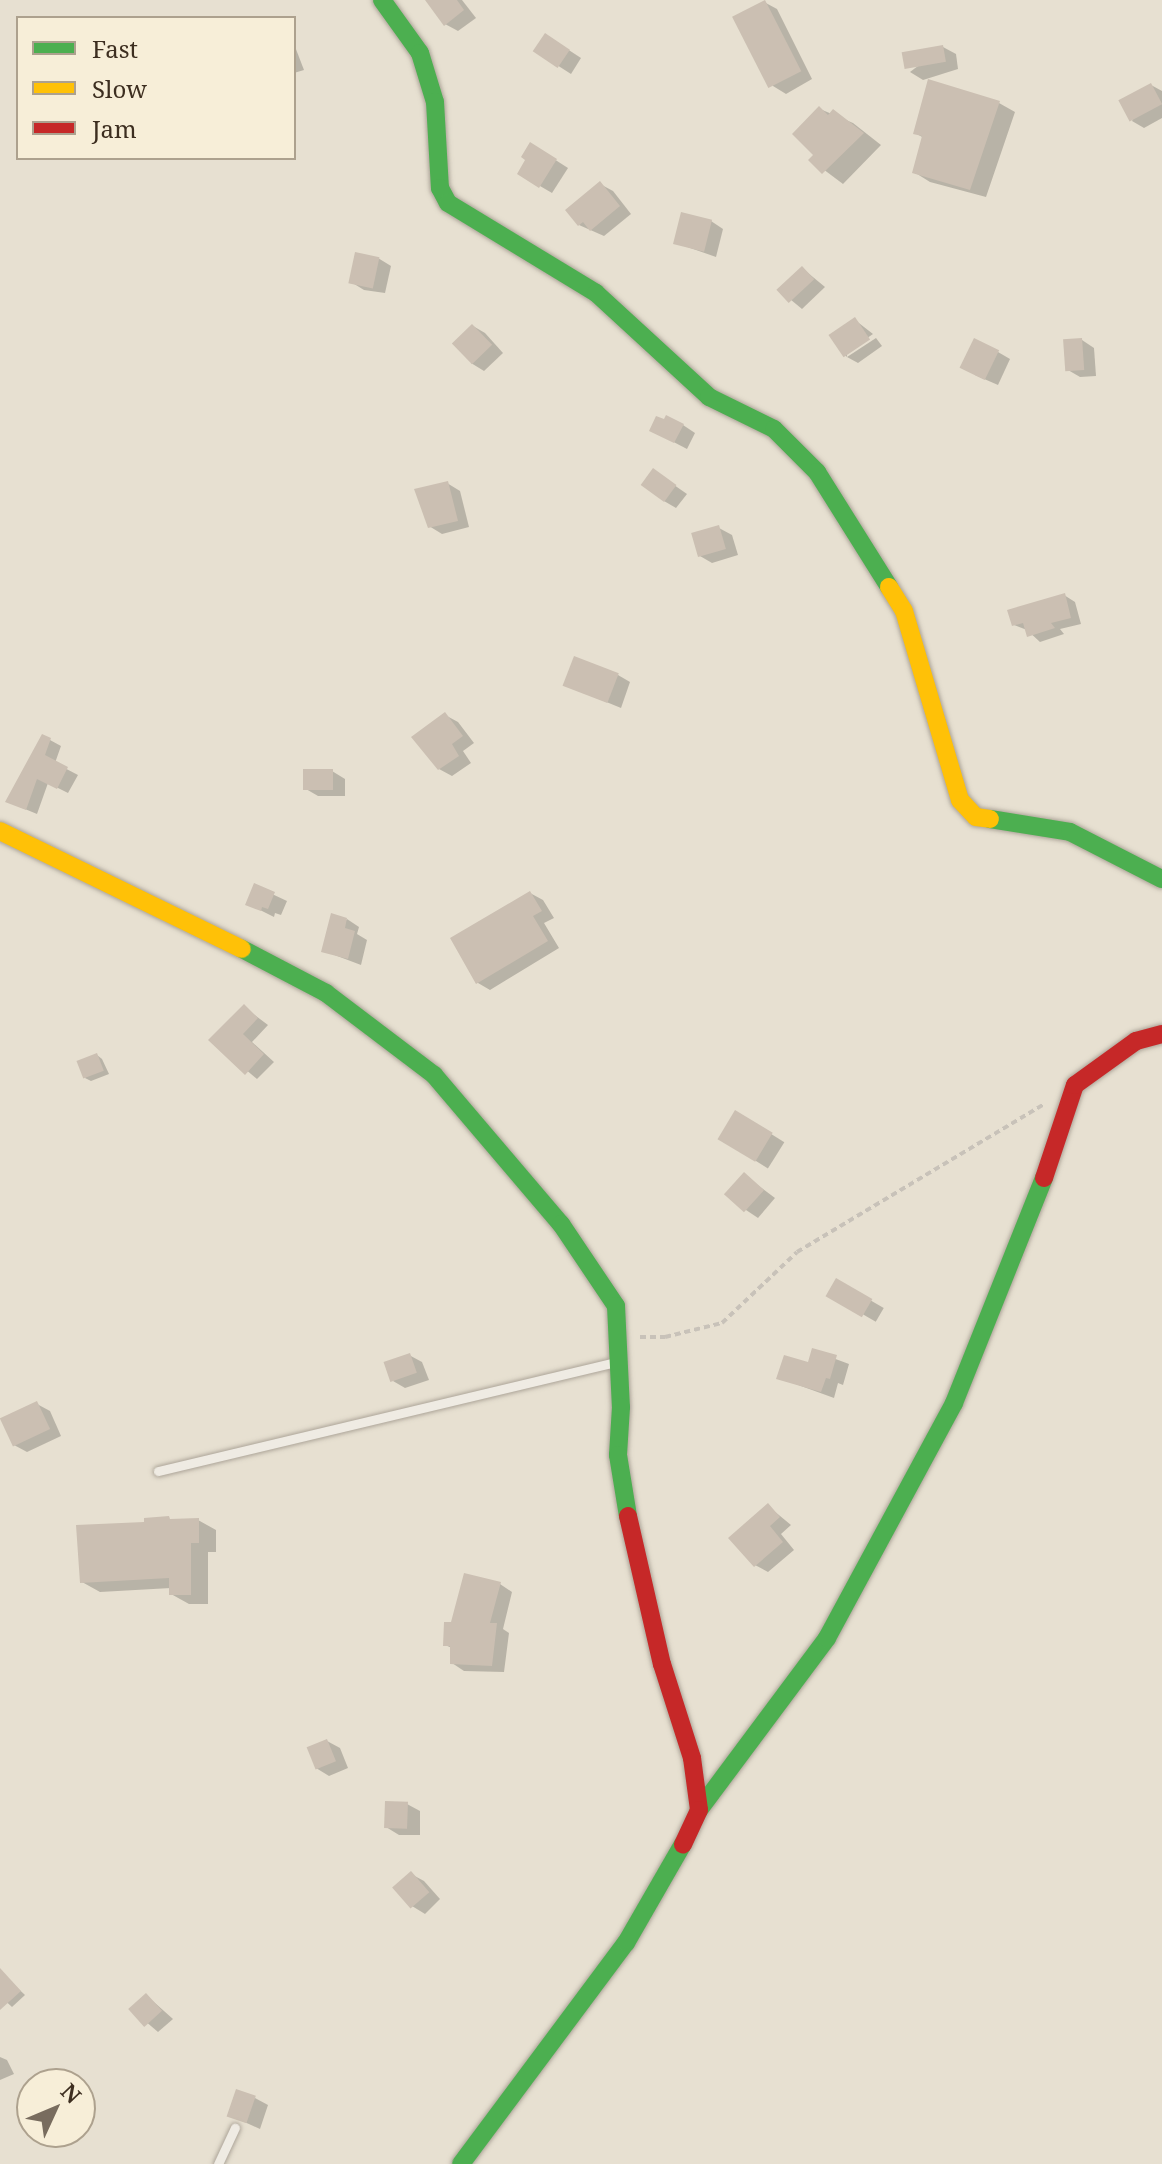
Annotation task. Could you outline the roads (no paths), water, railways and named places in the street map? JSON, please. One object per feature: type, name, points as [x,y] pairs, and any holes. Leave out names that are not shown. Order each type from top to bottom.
[{"type":"street","points":[[382,0],[420,53],[435,102],[440,188],[448,203],[596,293],[709,397],[774,429],[817,472],[904,611],[960,800],[976,817],[1070,832],[1162,879]]},
{"type":"street","points":[[0,831],[184,918],[326,993],[434,1075],[561,1224],[616,1306],[618,1455],[632,1541],[662,1664],[692,1758],[699,1810]]},
{"type":"street","points":[[461,2164],[626,1943],[687,1838],[699,1810],[827,1638],[954,1403],[1036,1204],[1075,1085],[1136,1041],[1162,1034]]},
{"type":"lane","points":[[158,1471],[619,1361]]},
{"type":"lane","points":[[218,2164],[235,2128]]}]
